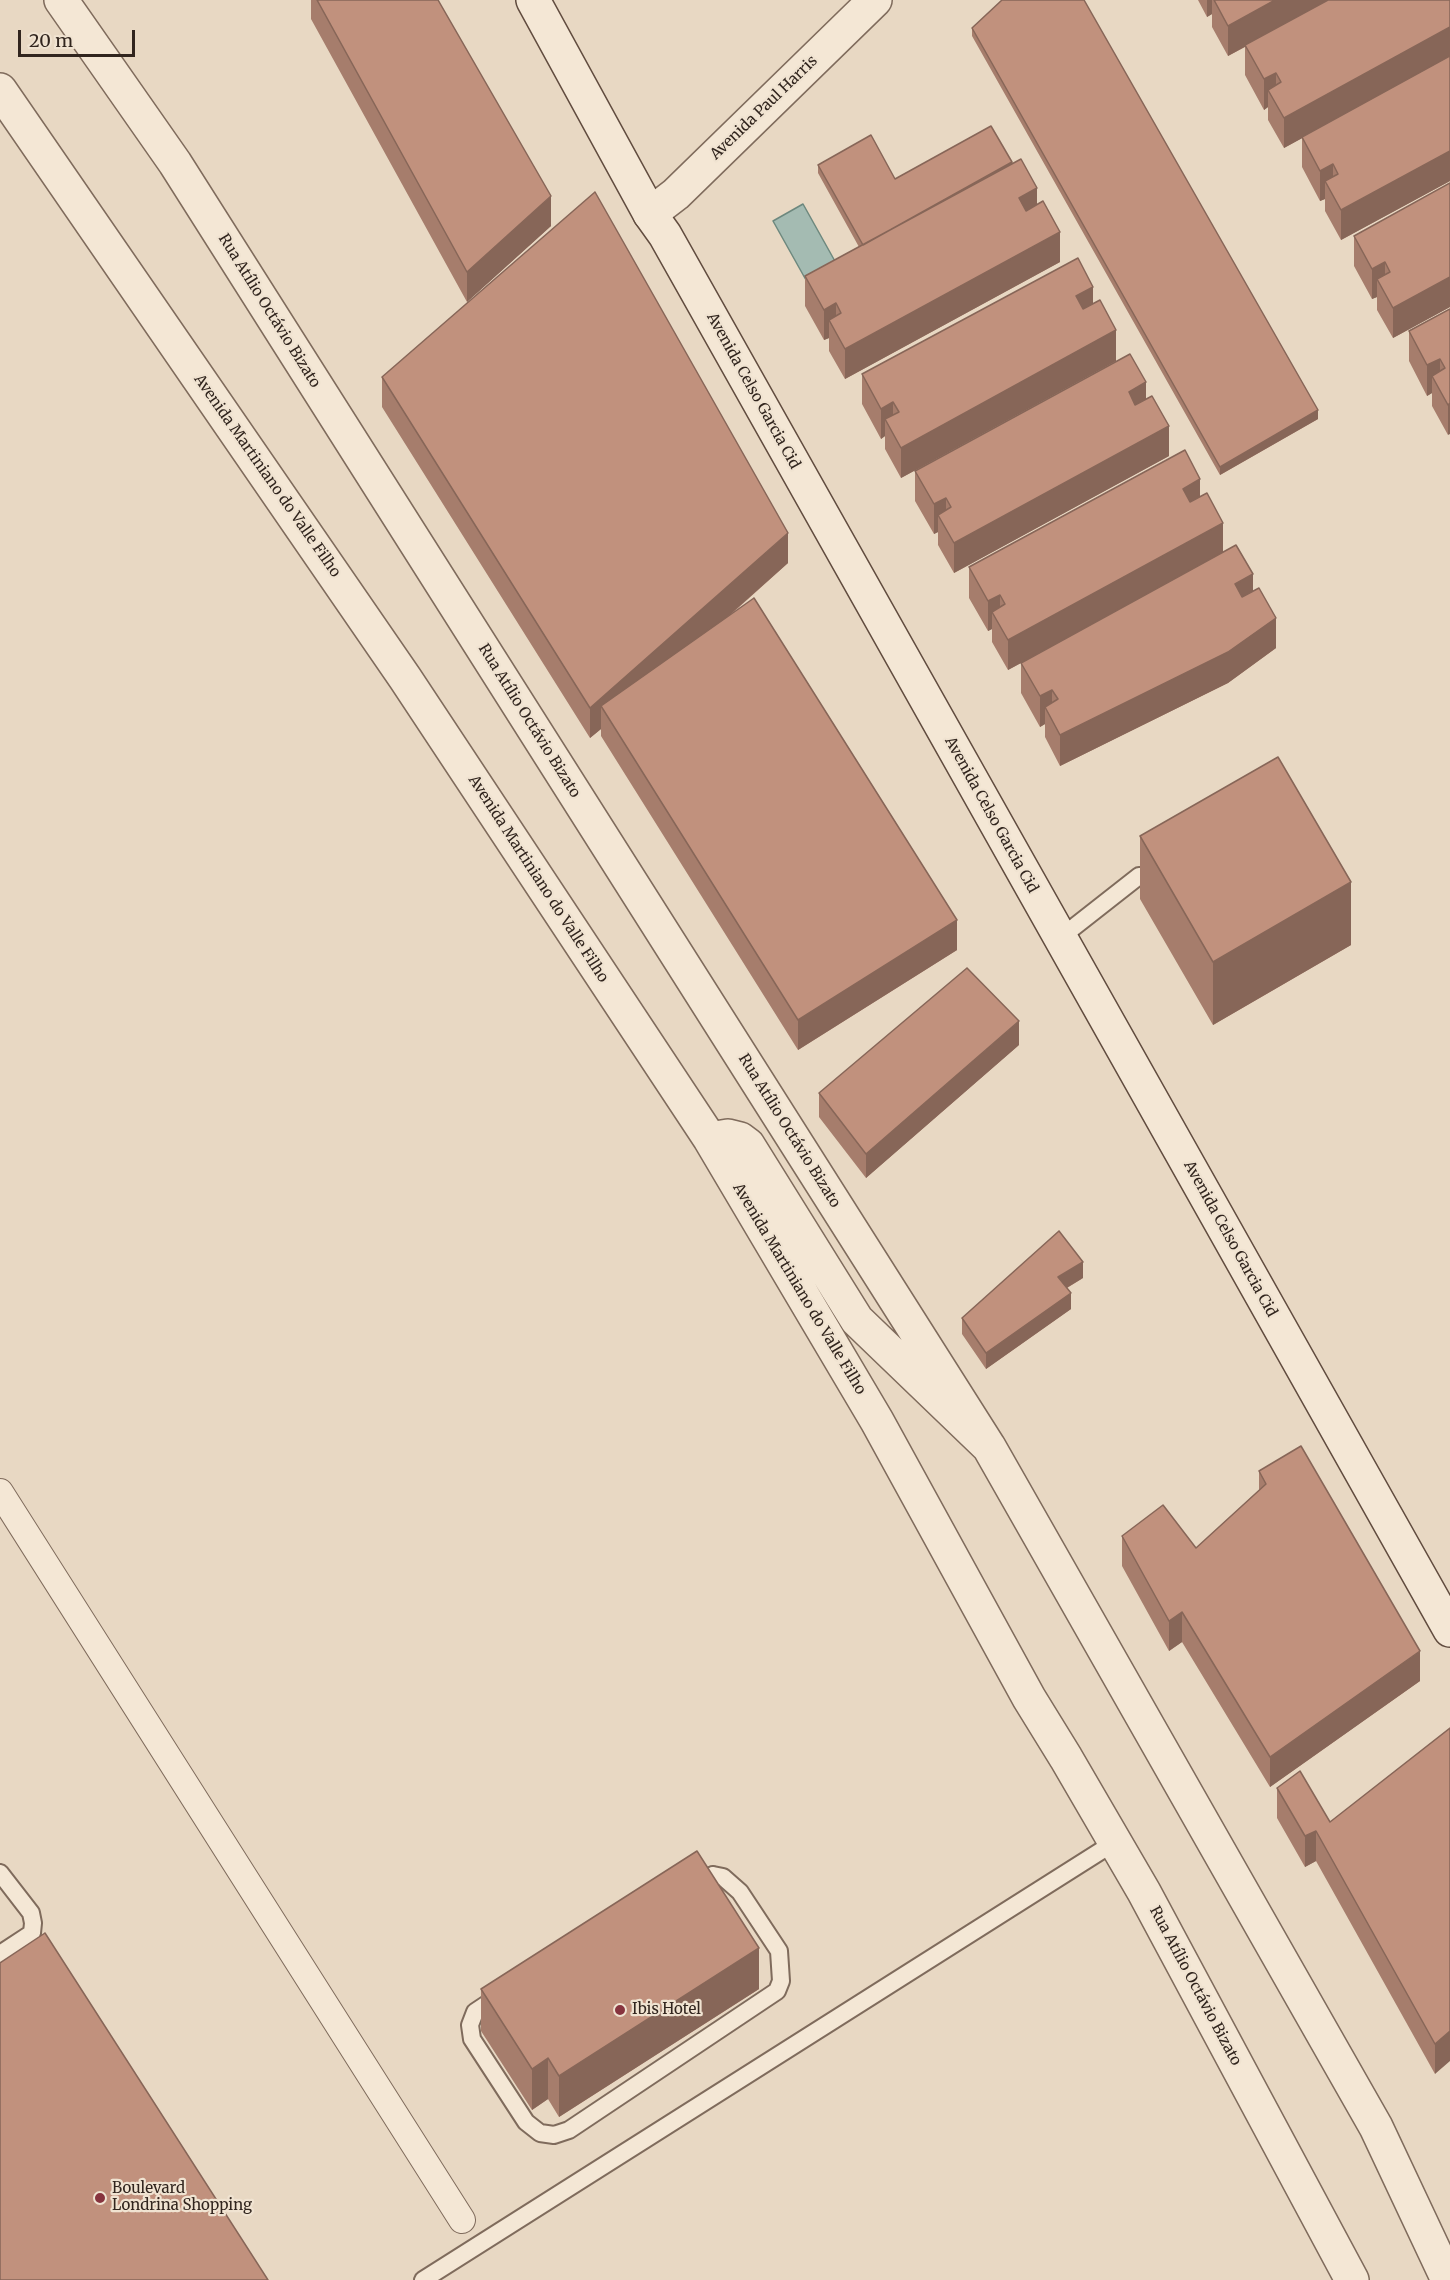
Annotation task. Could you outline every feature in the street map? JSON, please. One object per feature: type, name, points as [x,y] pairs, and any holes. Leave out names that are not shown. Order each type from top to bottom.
[{"type":"street","name":"Rua Atílio Octávio Bizato","points":[[61,0],[188,183],[989,1448]]},
{"type":"street","name":"Avenida Celso Garcia Cid","points":[[532,0],[650,214],[671,245],[1450,1630]]},
{"type":"street","name":"Avenida Paul Harris","points":[[650,214],[676,194],[875,0]]},
{"type":"street","name":"Avenida Martiniano do Valle Filho","points":[[0,90],[392,658],[711,1140],[877,1421],[1029,1698]]},
{"type":"street","points":[[711,1140],[728,1136],[740,1139],[748,1145],[857,1320],[989,1448],[1376,2127],[1448,2280]]},
{"type":"street","points":[[0,1492],[462,2220]]},
{"type":"street","name":"Rua Atílio Octávio Bizato","points":[[1029,1698],[1172,1943],[1352,2280]]},
{"type":"lane","points":[[1060,938],[1139,876]]},
{"type":"lane","points":[[423,2280],[1115,1842]]},
{"type":"lane","points":[[0,1874],[32,1913],[33,1923],[32,1933],[0,1954]]},
{"type":"lane","points":[[713,1875],[723,1877],[740,1892],[779,1951],[781,1981],[777,1991],[569,2130],[554,2135],[540,2133],[526,2122],[472,2039],[470,2025],[475,2012],[713,1875]]},
{"type":"shaded area","points":[[803,204],[836,263],[806,280],[773,221]]},
{"type":"building","points":[[317,0],[438,0],[551,196],[467,272]]},
{"type":"building","points":[[1002,0],[1084,0],[1318,410],[1220,467],[972,28]]},
{"type":"building","points":[[1214,0],[1275,0],[1228,26]]},
{"type":"building","points":[[1328,0],[1450,0],[1450,27],[1284,118],[1268,90],[1281,82],[1276,73],[1264,79],[1245,45]]},
{"type":"building","points":[[1450,56],[1450,151],[1341,210],[1325,181],[1338,174],[1333,164],[1320,171],[1302,137]]},
{"type":"building","points":[[991,126],[1012,162],[863,245],[818,165],[871,135],[895,179]]},
{"type":"building","points":[[1021,159],[1037,188],[1019,198],[1026,211],[1043,201],[1060,232],[845,349],[829,320],[841,313],[836,303],[824,310],[805,276]]},
{"type":"building","points":[[1450,183],[1450,277],[1393,308],[1377,279],[1390,272],[1385,262],[1372,269],[1354,236]]},
{"type":"building","points":[[595,192],[788,533],[590,708],[382,377]]},
{"type":"building","points":[[1078,258],[1093,287],[1076,296],[1083,309],[1100,300],[1116,330],[901,448],[885,419],[899,412],[893,402],[881,409],[862,374]]},
{"type":"building","points":[[1450,309],[1450,403],[1448,405],[1432,376],[1445,368],[1440,359],[1427,365],[1409,331]]},
{"type":"building","points":[[1130,354],[1146,382],[1129,392],[1135,405],[1152,396],[1169,426],[954,543],[938,515],[951,507],[946,498],[934,504],[915,471]]},
{"type":"building","points":[[1185,450],[1200,479],[1183,489],[1190,502],[1207,493],[1223,523],[1008,640],[992,612],[1005,604],[1000,595],[988,601],[969,567]]},
{"type":"building","points":[[1236,545],[1253,574],[1235,584],[1242,597],[1259,588],[1276,618],[1228,652],[1060,735],[1045,707],[1058,699],[1052,690],[1040,696],[1021,663]]},
{"type":"building","points":[[754,598],[957,920],[798,1020],[601,706]]},
{"type":"building","points":[[1278,757],[1351,882],[1213,962],[1140,836]]},
{"type":"building","points":[[967,968],[1019,1021],[866,1154],[819,1093]]},
{"type":"building","points":[[1059,1231],[1083,1262],[1058,1277],[1071,1293],[986,1353],[962,1318]]},
{"type":"building","points":[[1301,1446],[1420,1651],[1270,1757],[1182,1612],[1169,1621],[1122,1536],[1163,1505],[1196,1548],[1266,1484],[1259,1471]]},
{"type":"building","points":[[1450,1728],[1450,2031],[1435,2044],[1316,1831],[1305,1836],[1277,1788],[1300,1771],[1330,1822]]},
{"type":"building","name":"Ibis Hotel","points":[[697,1851],[759,1948],[559,2076],[548,2058],[532,2069],[481,1989]]},
{"type":"building","name":"Boulevard Londrina Shopping","points":[[45,1933],[268,2280],[0,2280],[0,1963]]},
{"type":"place","name":"Ibis Hotel","points":[[620,2010]]},
{"type":"place","name":"Boulevard Londrina Shopping","points":[[100,2198]]}]
